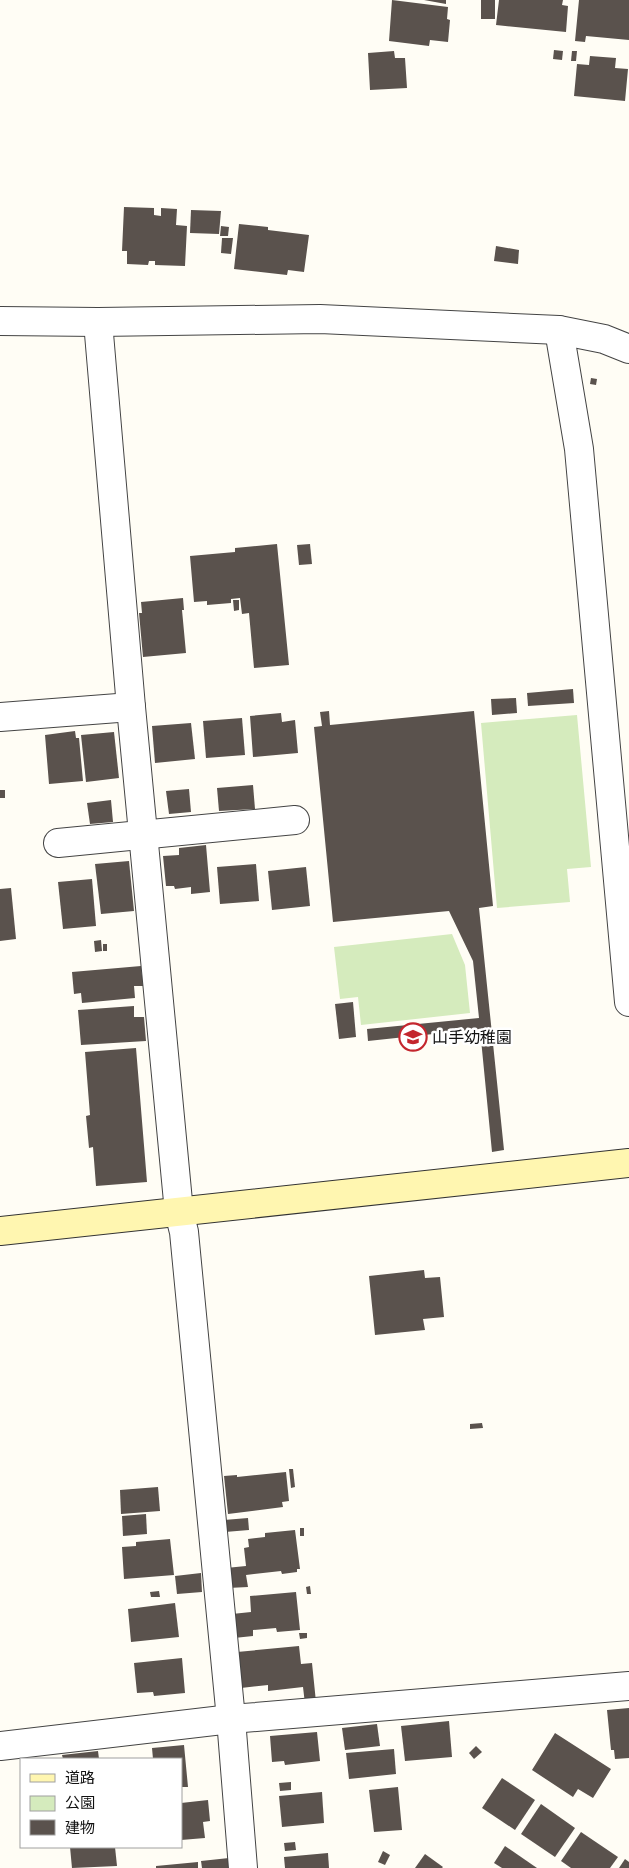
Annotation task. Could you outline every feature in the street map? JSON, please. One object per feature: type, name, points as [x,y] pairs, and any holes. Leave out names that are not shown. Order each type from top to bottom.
[{"type":"street","points":[[0,321],[98,322],[320,319],[560,330],[604,339],[629,349]]},
{"type":"street","points":[[98,322],[131,707],[179,1212],[184,1232],[231,1719],[243,1868]]},
{"type":"street","points":[[560,330],[579,449],[629,1002]]},
{"type":"street","points":[[0,717],[131,707]]},
{"type":"street","points":[[58,843],[295,820]]},
{"type":"street","points":[[0,1231],[629,1163]]},
{"type":"street","points":[[0,1746],[231,1719],[629,1686]]},
{"type":"green space","points":[[577,715],[591,867],[567,869],[570,902],[497,908],[481,723]]},
{"type":"green space","points":[[452,934],[465,965],[470,1013],[361,1025],[358,997],[340,999],[334,947]]},
{"type":"building","points":[[392,0],[448,7],[447,19],[450,20],[448,42],[430,40],[429,46],[389,41]]},
{"type":"building","points":[[424,0],[446,0],[446,4]]},
{"type":"building","points":[[481,0],[495,0],[495,19],[481,19]]},
{"type":"building","points":[[499,0],[563,0],[562,5],[568,6],[566,32],[496,25]]},
{"type":"building","points":[[579,0],[629,0],[629,40],[586,36],[585,42],[575,41]]},
{"type":"building","points":[[554,50],[563,51],[562,60],[553,59]]},
{"type":"building","points":[[394,51],[395,58],[405,58],[407,88],[370,90],[368,53]]},
{"type":"building","points":[[572,51],[577,51],[576,61],[571,61]]},
{"type":"building","points":[[590,56],[616,58],[615,68],[628,69],[625,101],[574,96],[577,64],[589,65]]},
{"type":"building","points":[[124,207],[154,208],[154,215],[161,216],[161,208],[177,209],[176,225],[187,226],[185,266],[155,265],[155,261],[149,261],[148,265],[127,264],[127,251],[122,251]]},
{"type":"building","points":[[191,210],[221,211],[219,234],[190,233]]},
{"type":"building","points":[[239,224],[268,227],[268,230],[309,235],[304,272],[288,270],[287,275],[234,269]]},
{"type":"building","points":[[221,226],[229,227],[228,236],[220,236]]},
{"type":"building","points":[[222,238],[233,238],[231,254],[221,253]]},
{"type":"building","points":[[496,246],[519,250],[518,264],[494,261]]},
{"type":"building","points":[[591,378],[597,379],[596,385],[590,384]]},
{"type":"building","points":[[277,544],[289,665],[254,668],[249,613],[242,614],[240,598],[231,599],[231,603],[207,605],[207,601],[194,602],[190,556],[235,552],[235,548]]},
{"type":"building","points":[[310,544],[312,564],[299,565],[297,545]]},
{"type":"building","points":[[183,598],[184,610],[182,610],[186,653],[143,657],[139,613],[142,613],[141,602]]},
{"type":"building","points":[[233,600],[239,600],[239,610],[234,611]]},
{"type":"building","points":[[573,689],[574,703],[528,706],[527,693]]},
{"type":"building","points":[[516,698],[517,713],[492,715],[491,699]]},
{"type":"building","points":[[329,711],[330,725],[474,711],[493,906],[479,908],[504,1150],[492,1152],[480,1029],[368,1041],[367,1029],[479,1018],[473,961],[449,911],[333,922],[314,727],[322,726],[320,712]]},
{"type":"building","points":[[281,713],[282,722],[295,720],[298,753],[253,757],[250,716]]},
{"type":"building","points":[[242,718],[245,755],[206,758],[203,721]]},
{"type":"building","points":[[191,723],[195,759],[155,763],[152,726]]},
{"type":"building","points":[[75,731],[76,738],[79,738],[83,781],[49,784],[45,735]]},
{"type":"building","points":[[114,732],[119,778],[86,782],[81,735]]},
{"type":"building","points":[[253,785],[255,809],[219,811],[217,788]]},
{"type":"building","points":[[189,789],[191,812],[169,814],[166,791]]},
{"type":"building","points":[[0,790],[5,790],[5,798],[0,798]]},
{"type":"building","points":[[111,800],[113,822],[90,824],[87,803]]},
{"type":"building","points":[[206,845],[210,892],[191,894],[191,887],[175,889],[174,886],[166,886],[163,856],[179,855],[179,848]]},
{"type":"building","points":[[129,861],[134,911],[101,914],[95,864]]},
{"type":"building","points":[[256,864],[259,901],[220,904],[217,867]]},
{"type":"building","points":[[306,867],[310,906],[272,910],[268,871]]},
{"type":"building","points":[[92,879],[96,926],[63,929],[58,882]]},
{"type":"building","points":[[11,888],[16,939],[0,941],[0,889]]},
{"type":"building","points":[[101,940],[102,951],[95,952],[94,941]]},
{"type":"building","points":[[103,944],[107,944],[107,951],[103,951]]},
{"type":"building","points":[[141,966],[143,986],[134,986],[135,998],[82,1003],[81,993],[74,994],[72,972]]},
{"type":"building","points":[[353,1002],[356,1037],[339,1039],[335,1004]]},
{"type":"building","points":[[134,1006],[134,1017],[144,1017],[146,1041],[81,1045],[78,1010]]},
{"type":"building","points":[[136,1048],[147,1182],[96,1186],[93,1147],[89,1148],[86,1116],[90,1115],[85,1052]]},
{"type":"building","points":[[424,1270],[425,1278],[440,1277],[444,1317],[423,1319],[425,1330],[375,1335],[369,1276]]},
{"type":"building","points":[[482,1423],[483,1428],[470,1429],[470,1424]]},
{"type":"building","points":[[289,1469],[293,1469],[295,1487],[291,1488]]},
{"type":"building","points":[[286,1472],[289,1501],[282,1502],[283,1507],[228,1514],[224,1476],[237,1475],[237,1477]]},
{"type":"building","points":[[158,1487],[160,1511],[121,1514],[120,1490]]},
{"type":"building","points":[[146,1514],[147,1534],[123,1536],[122,1516]]},
{"type":"building","points":[[248,1518],[249,1530],[225,1532],[224,1520]]},
{"type":"building","points":[[300,1528],[304,1528],[304,1536],[300,1536]]},
{"type":"building","points":[[295,1530],[300,1569],[297,1569],[297,1572],[282,1574],[281,1571],[246,1575],[248,1587],[228,1588],[226,1568],[246,1566],[244,1548],[249,1547],[248,1539],[265,1537],[265,1533]]},
{"type":"building","points":[[170,1539],[174,1575],[124,1579],[122,1547],[136,1546],[136,1542]]},
{"type":"building","points":[[201,1573],[202,1592],[177,1594],[175,1576]]},
{"type":"building","points":[[310,1586],[311,1594],[307,1594],[306,1587]]},
{"type":"building","points":[[159,1591],[160,1597],[151,1597],[150,1592]]},
{"type":"building","points":[[296,1592],[300,1630],[277,1632],[276,1628],[253,1630],[253,1636],[234,1638],[232,1614],[251,1612],[250,1596]]},
{"type":"building","points":[[175,1603],[179,1637],[131,1642],[128,1609]]},
{"type":"building","points":[[299,1633],[307,1633],[307,1638],[300,1639]]},
{"type":"building","points":[[299,1646],[301,1664],[312,1663],[316,1702],[305,1704],[303,1687],[268,1691],[268,1685],[241,1688],[237,1652]]},
{"type":"building","points":[[182,1658],[185,1693],[154,1696],[153,1692],[137,1693],[134,1663]]},
{"type":"building","points":[[629,1708],[629,1758],[615,1759],[614,1750],[611,1750],[607,1710]]},
{"type":"building","points":[[449,1721],[452,1757],[405,1761],[401,1726]]},
{"type":"building","points":[[377,1724],[380,1746],[345,1750],[342,1728]]},
{"type":"building","points":[[317,1732],[320,1761],[285,1765],[284,1761],[272,1762],[270,1736]]},
{"type":"building","points":[[555,1733],[611,1769],[593,1798],[578,1789],[573,1797],[532,1770]]},
{"type":"building","points":[[184,1745],[188,1787],[182,1787],[182,1758],[153,1758],[152,1748]]},
{"type":"building","points":[[476,1746],[482,1752],[474,1759],[469,1753]]},
{"type":"building","points":[[394,1749],[396,1774],[349,1779],[346,1753]]},
{"type":"building","points":[[98,1751],[99,1758],[63,1758],[62,1755]]},
{"type":"building","points":[[502,1778],[535,1800],[515,1830],[482,1808]]},
{"type":"building","points":[[291,1782],[291,1790],[280,1791],[279,1783]]},
{"type":"building","points":[[398,1787],[402,1830],[374,1832],[369,1790]]},
{"type":"building","points":[[322,1792],[324,1823],[282,1827],[279,1796]]},
{"type":"building","points":[[208,1800],[210,1821],[203,1822],[205,1838],[182,1840],[182,1803]]},
{"type":"building","points":[[541,1804],[575,1828],[555,1857],[521,1834]]},
{"type":"building","points":[[581,1832],[618,1857],[610,1868],[571,1868],[561,1861]]},
{"type":"building","points":[[295,1842],[296,1850],[285,1851],[284,1843]]},
{"type":"building","points":[[505,1846],[537,1868],[502,1868],[494,1863]]},
{"type":"building","points":[[70,1848],[115,1848],[117,1866],[72,1868]]},
{"type":"building","points":[[383,1851],[390,1855],[385,1865],[378,1862]]},
{"type":"building","points":[[328,1853],[329,1868],[285,1868],[284,1857]]},
{"type":"building","points":[[425,1854],[443,1867],[415,1868]]},
{"type":"building","points":[[229,1858],[230,1868],[202,1868],[201,1861]]},
{"type":"building","points":[[625,1859],[629,1862],[629,1868],[619,1868]]},
{"type":"building","points":[[198,1862],[198,1868],[156,1868],[156,1866]]},
{"type":"place","name":"山手幼稚園","points":[[413,1037]]}]
